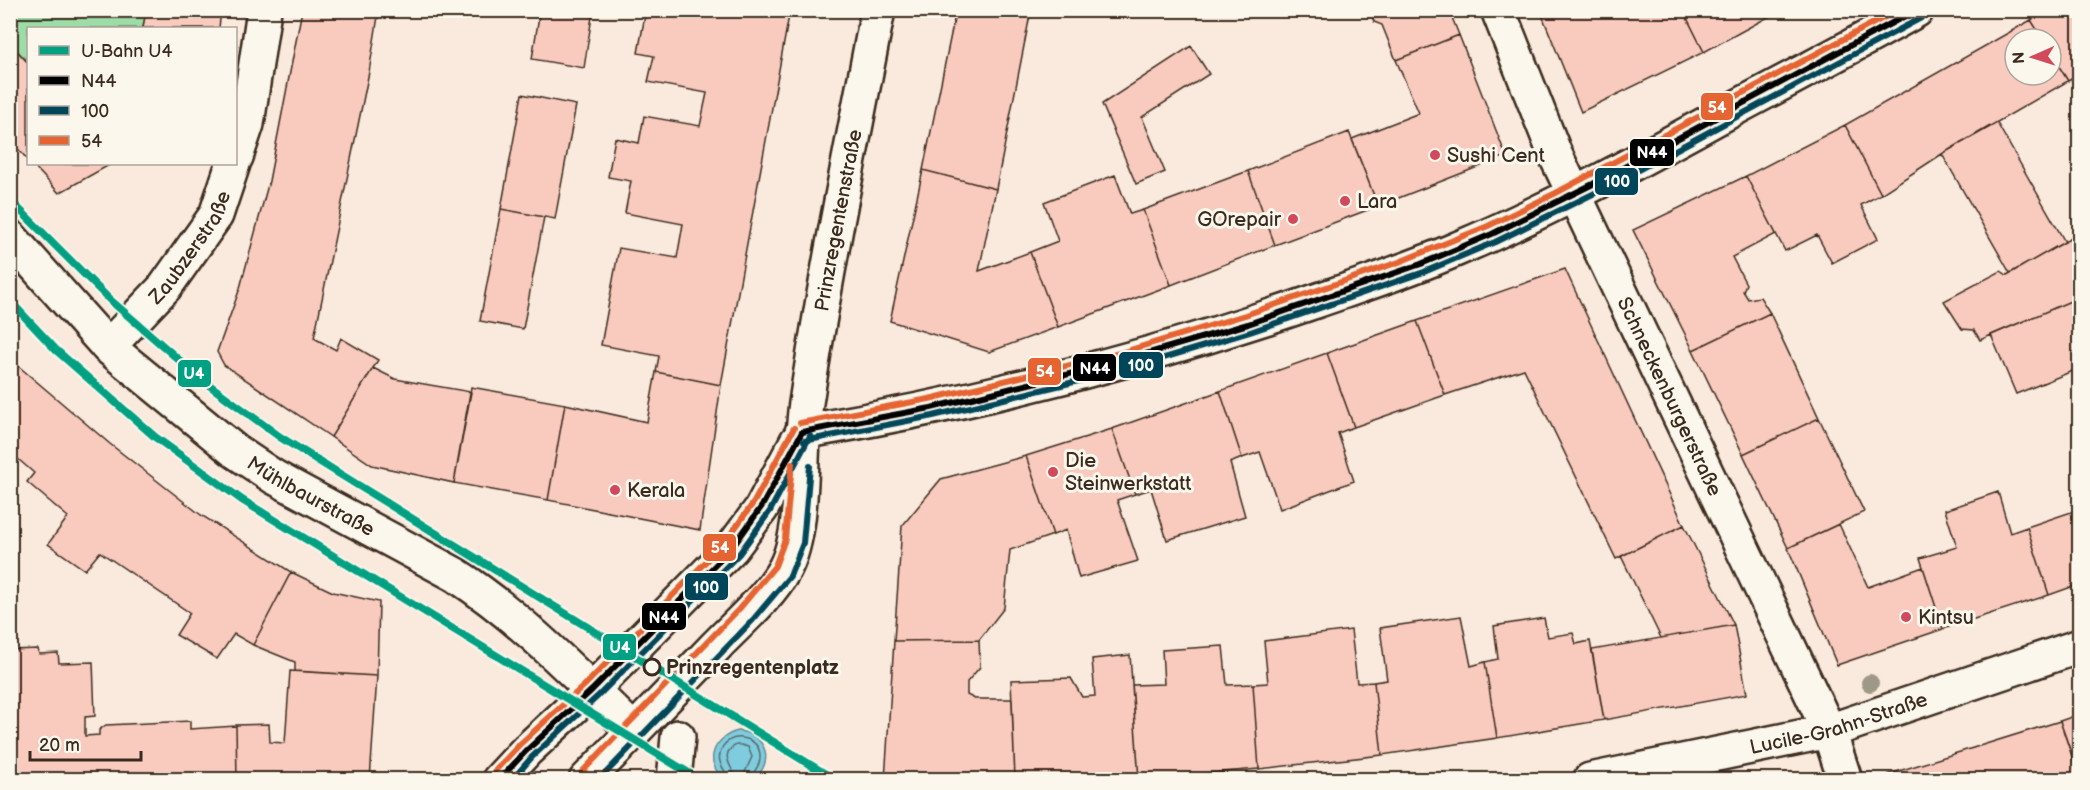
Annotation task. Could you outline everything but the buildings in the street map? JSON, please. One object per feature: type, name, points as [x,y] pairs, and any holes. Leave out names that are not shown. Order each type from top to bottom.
[{"type":"street","points":[[237,154],[247,124],[264,10]]},
{"type":"street","name":"Prinzregentenstraße","points":[[586,780],[746,615],[783,571],[794,541],[801,474],[802,432],[816,331],[878,10]]},
{"type":"street","name":"Schneckenburgerstraße","points":[[1497,10],[1555,154],[1829,731],[1845,780]]},
{"type":"street","points":[[802,432],[867,421],[1029,386],[1151,354],[1233,329],[1456,250],[1575,195],[1899,15]]},
{"type":"street","name":"Zaubzerstraße","points":[[108,347],[165,286],[216,215],[233,165]]},
{"type":"street","name":"Mühlbaurstraße","points":[[15,252],[108,347],[235,451],[274,477],[456,575],[478,590],[542,641],[634,731]]},
{"type":"street","name":"Prinzregentenstraße","points":[[499,780],[526,751],[592,690],[732,548],[771,494],[802,432]]},
{"type":"street","name":"Lucile-Grahn-Straße","points":[[1590,780],[1829,731],[2079,646]]},
{"type":"street","points":[[674,780],[678,737]]},
{"type":"green space","points":[[11,11],[146,11],[143,27],[27,27],[27,62],[11,43]]},
{"type":"water","points":[[738,731],[755,737],[764,749],[765,764],[754,779],[725,779],[714,766],[714,751],[717,745],[730,734]]},
{"type":"metro line","name":"U4","points":[[10,200],[109,299],[201,379],[280,437],[835,780]]},
{"type":"metro line","name":"U4","points":[[10,301],[56,350],[155,437],[242,500],[700,780]]},
{"type":"transit line","name":"54","points":[[800,423],[929,399],[1120,353],[1245,315],[1399,262],[1488,226],[1556,193],[1898,10]]},
{"type":"transit line","name":"N44","points":[[802,432],[931,408],[1122,361],[1248,324],[1421,264],[1492,234],[1593,184],[1916,10]]},
{"type":"transit line","name":"100","points":[[804,441],[933,416],[1124,370],[1250,332],[1424,272],[1495,242],[1597,192],[1921,18]]},
{"type":"transit line","name":"54","points":[[492,774],[520,744],[586,684],[725,542],[754,502],[794,428]]},
{"type":"transit line","name":"N44","points":[[499,780],[526,751],[592,690],[732,548],[762,506],[802,432]]},
{"type":"transit line","name":"100","points":[[512,780],[532,757],[598,696],[739,554],[770,511],[810,436]]},
{"type":"transit line","name":"54","points":[[580,774],[739,609],[775,566],[785,539],[792,464]]},
{"type":"transit line","name":"100","points":[[599,780],[752,621],[790,576],[803,543],[810,466]]},
{"type":"place","name":"Sushi Cent","points":[[1435,155]]},
{"type":"place","name":"Lara","points":[[1345,201]]},
{"type":"place","name":"GOrepair","points":[[1293,219]]},
{"type":"place","name":"Die Steinwerkstatt","points":[[1053,472]]},
{"type":"place","name":"Kerala","points":[[615,490]]},
{"type":"place","name":"Kintsu","points":[[1906,617]]},
{"type":"place","name":"Prinzregentenplatz","points":[[652,667]]}]
